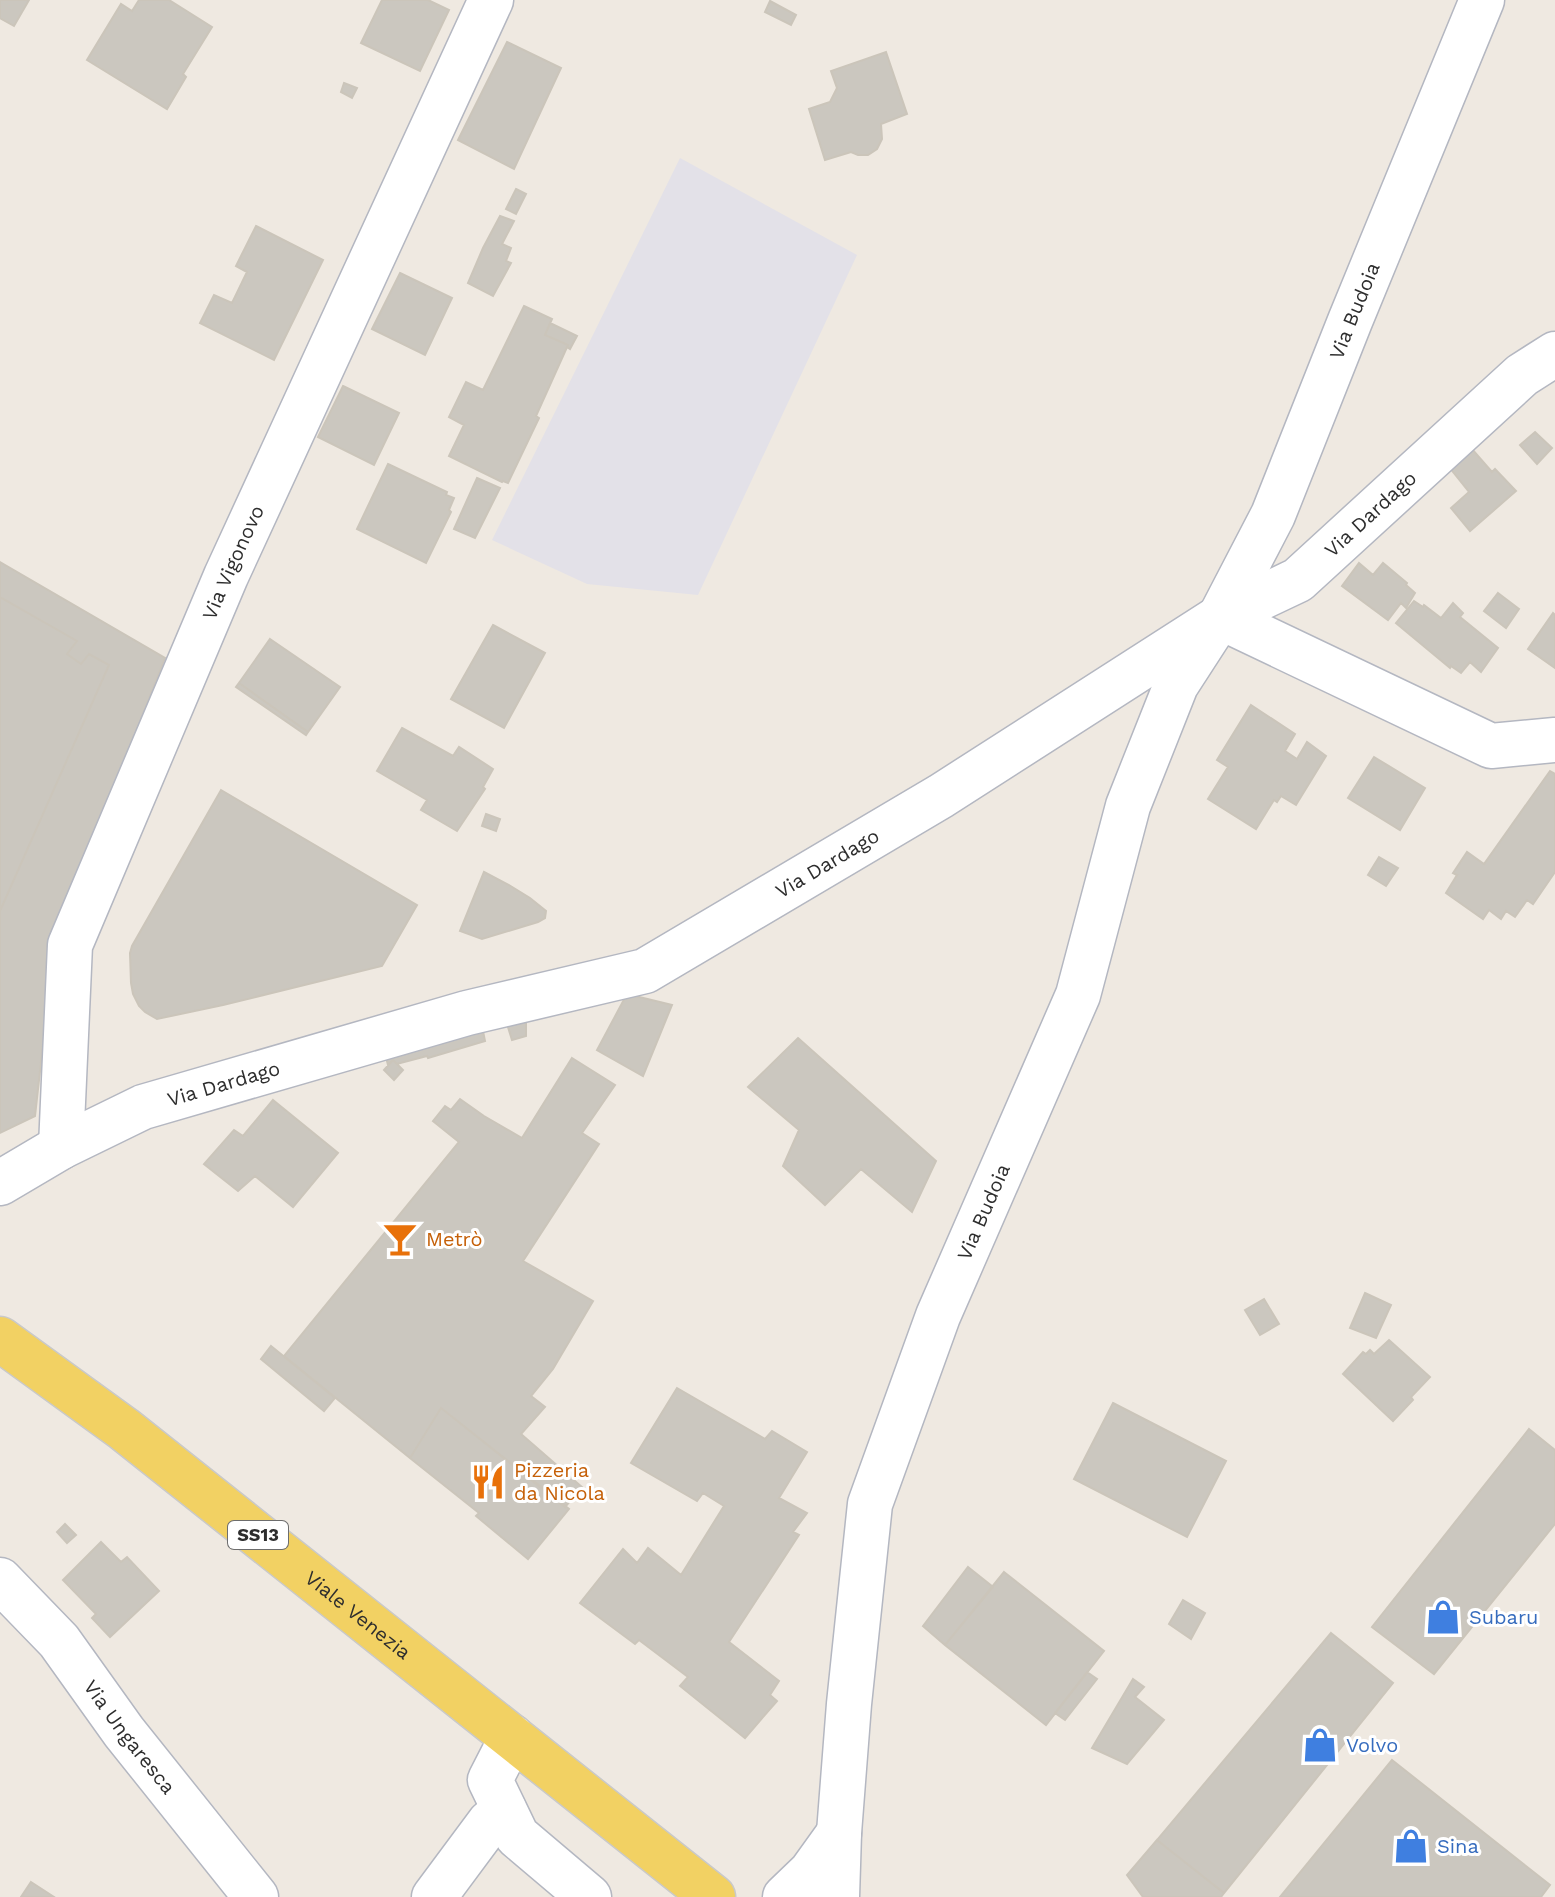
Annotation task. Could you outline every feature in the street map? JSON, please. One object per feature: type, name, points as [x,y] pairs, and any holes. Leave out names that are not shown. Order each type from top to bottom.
[{"type":"main road","name":"Viale Venezia","points":[[0,1339],[124,1429],[512,1737],[700,1894]]},
{"type":"street","name":"Via Vigonovo","points":[[61,1147],[70,945],[226,576],[491,0]]},
{"type":"street","name":"Via Budoia","points":[[837,1897],[849,1704],[870,1504],[938,1316],[1078,995],[1128,806],[1176,685],[1220,617],[1273,515],[1482,0]]},
{"type":"street","name":"Via Dardago","points":[[0,1183],[61,1147],[143,1107],[467,1013],[645,971],[941,796],[1220,617],[1298,580],[1522,375],[1555,354]]},
{"type":"street","points":[[1220,617],[1491,746],[1555,740]]},
{"type":"street","name":"Via Ungaresca","points":[[0,1580],[59,1641],[124,1732],[256,1897]]},
{"type":"street","points":[[512,1737],[490,1780],[504,1810],[517,1836],[589,1897]]},
{"type":"street","points":[[434,1897],[489,1823],[504,1810]]},
{"type":"street","points":[[785,1897],[811,1872],[839,1833]]},
{"type":"shaded area","points":[[680,158],[857,255],[698,595],[587,584],[492,540]]},
{"type":"building","points":[[0,0],[29,0],[14,26],[0,18]]},
{"type":"building","points":[[139,0],[169,0],[212,27],[183,74],[186,77],[167,109],[87,60],[121,4],[132,11]]},
{"type":"building","points":[[382,0],[428,0],[449,10],[420,71],[361,43]]},
{"type":"building","points":[[770,1],[796,15],[791,25],[765,12]]},
{"type":"building","points":[[507,42],[561,68],[514,169],[458,140]]},
{"type":"building","points":[[886,52],[907,114],[881,124],[882,139],[877,149],[868,155],[851,152],[825,160],[809,109],[830,102],[837,88],[831,71]]},
{"type":"building","points":[[344,83],[357,88],[352,98],[341,92]]},
{"type":"building","points":[[516,189],[526,194],[516,214],[506,209]]},
{"type":"building","points":[[500,216],[514,221],[502,244],[511,248],[506,261],[511,263],[493,296],[468,283]]},
{"type":"building","points":[[256,226],[323,260],[274,360],[200,323],[214,295],[232,303],[247,272],[236,266]]},
{"type":"building","points":[[400,273],[452,298],[425,355],[372,329]]},
{"type":"building","points":[[524,306],[552,319],[545,335],[568,345],[536,416],[539,418],[508,483],[449,456],[464,425],[449,417],[466,382],[483,390]]},
{"type":"building","points":[[550,323],[577,336],[570,349],[568,345],[545,335]]},
{"type":"building","points":[[343,386],[399,413],[374,465],[318,437]]},
{"type":"building","points":[[1535,432],[1552,448],[1537,464],[1520,445]]},
{"type":"building","points":[[1471,448],[1492,472],[1495,469],[1516,491],[1470,531],[1451,508],[1469,492],[1449,467]]},
{"type":"building","points":[[388,464],[454,498],[451,512],[426,563],[357,529]]},
{"type":"building","points":[[477,478],[500,488],[475,538],[454,529]]},
{"type":"building","points":[[0,562],[165,658],[55,937],[35,1116],[0,1133]]},
{"type":"building","points":[[1359,563],[1373,575],[1383,563],[1407,583],[1415,593],[1406,608],[1401,603],[1388,620],[1342,586]]},
{"type":"building","points":[[1498,593],[1519,609],[1506,628],[1484,611]]},
{"type":"building","points":[[0,597],[77,641],[67,654],[81,664],[89,654],[109,665],[0,911]]},
{"type":"building","points":[[1414,601],[1441,618],[1453,603],[1463,613],[1460,617],[1498,648],[1481,672],[1470,662],[1461,673],[1450,668],[1396,623]]},
{"type":"building","points":[[1553,613],[1555,615],[1555,668],[1528,649]]},
{"type":"building","points":[[493,625],[545,653],[504,728],[451,699]]},
{"type":"building","points":[[270,639],[340,687],[308,732],[239,683]]},
{"type":"building","points":[[239,683],[308,732],[306,735],[236,687]]},
{"type":"building","points":[[1251,705],[1295,734],[1285,751],[1297,759],[1307,742],[1326,756],[1296,805],[1281,796],[1277,802],[1274,800],[1256,829],[1208,799],[1228,767],[1217,760]]},
{"type":"building","points":[[402,728],[453,756],[459,747],[493,769],[483,787],[485,789],[457,831],[421,810],[427,800],[377,771]]},
{"type":"building","points":[[1374,757],[1425,788],[1400,830],[1348,798]]},
{"type":"building","points":[[1550,771],[1555,774],[1555,872],[1533,904],[1527,900],[1515,917],[1506,911],[1501,919],[1489,910],[1483,919],[1446,893],[1457,875],[1453,873],[1467,852],[1484,864]]},
{"type":"building","points":[[221,790],[417,905],[382,966],[157,1019],[139,1006],[131,983],[132,946]]},
{"type":"building","points":[[486,814],[500,819],[496,831],[482,826]]},
{"type":"building","points":[[1379,857],[1398,868],[1386,886],[1368,875]]},
{"type":"building","points":[[484,872],[530,898],[546,911],[545,918],[482,939],[460,931]]},
{"type":"building","points":[[627,994],[672,1005],[643,1076],[597,1050]]},
{"type":"building","points":[[526,1013],[526,1036],[512,1040],[504,1014]]},
{"type":"building","points":[[481,1021],[485,1041],[428,1058],[397,1064],[393,1060],[388,1065],[384,1049]]},
{"type":"building","points":[[798,1038],[936,1161],[912,1212],[861,1169],[825,1205],[783,1166],[799,1130],[748,1087]]},
{"type":"building","points":[[572,1058],[615,1085],[582,1133],[599,1144],[523,1261],[593,1301],[553,1369],[531,1396],[545,1407],[521,1434],[582,1487],[565,1507],[441,1408],[410,1458],[284,1356],[459,1142],[433,1121],[445,1106],[451,1110],[460,1099],[522,1138]]},
{"type":"building","points":[[393,1060],[403,1070],[394,1080],[384,1070]]},
{"type":"building","points":[[273,1100],[338,1153],[293,1207],[255,1176],[238,1191],[204,1164],[234,1130],[243,1136]]},
{"type":"building","points":[[1365,1293],[1391,1305],[1376,1338],[1350,1328]]},
{"type":"building","points":[[1264,1299],[1279,1324],[1260,1335],[1245,1310]]},
{"type":"building","points":[[1389,1340],[1430,1377],[1393,1421],[1343,1374],[1363,1352],[1366,1354],[1370,1350],[1374,1354]]},
{"type":"building","points":[[271,1346],[335,1398],[324,1411],[261,1359]]},
{"type":"building","points":[[677,1388],[765,1439],[772,1431],[807,1452],[779,1498],[807,1513],[793,1532],[799,1535],[729,1642],[779,1681],[770,1695],[777,1701],[745,1738],[680,1686],[688,1677],[639,1640],[635,1644],[580,1603],[623,1549],[637,1563],[648,1548],[681,1575],[724,1506],[703,1493],[697,1501],[631,1463]]},
{"type":"building","points":[[1113,1403],[1226,1461],[1187,1537],[1074,1479]]},
{"type":"building","name":"Pizzeria da Nicola","points":[[441,1408],[569,1509],[528,1559],[476,1516],[479,1513],[410,1458]]},
{"type":"building","points":[[1529,1429],[1555,1450],[1555,1524],[1434,1674],[1372,1627]]},
{"type":"building","points":[[65,1524],[76,1535],[67,1543],[57,1532]]},
{"type":"building","points":[[101,1542],[121,1562],[127,1557],[159,1591],[110,1637],[92,1618],[96,1614],[63,1580]]},
{"type":"building","points":[[968,1567],[993,1587],[945,1645],[923,1626]]},
{"type":"building","points":[[1004,1572],[1104,1651],[1046,1725],[945,1645]]},
{"type":"building","points":[[1183,1600],[1205,1613],[1191,1639],[1169,1624]]},
{"type":"building","points":[[1331,1633],[1393,1683],[1224,1893],[1157,1840]]},
{"type":"building","points":[[1087,1672],[1097,1679],[1065,1720],[1055,1713]]},
{"type":"building","points":[[1133,1679],[1144,1687],[1135,1697],[1164,1720],[1127,1764],[1092,1748]]},
{"type":"building","name":"Sina","points":[[1392,1760],[1550,1885],[1541,1897],[1280,1897]]},
{"type":"building","points":[[1157,1840],[1224,1893],[1221,1897],[1143,1897],[1127,1875]]},
{"type":"building","points":[[31,1882],[54,1897],[21,1897]]},
{"type":"place","name":"Metrò","points":[[400,1239]]},
{"type":"place","name":"Pizzeria da Nicola","points":[[488,1482]]},
{"type":"place","name":"Subaru","points":[[1443,1617]]},
{"type":"place","name":"Volvo","points":[[1320,1745]]},
{"type":"place","name":"Sina","points":[[1411,1846]]}]
